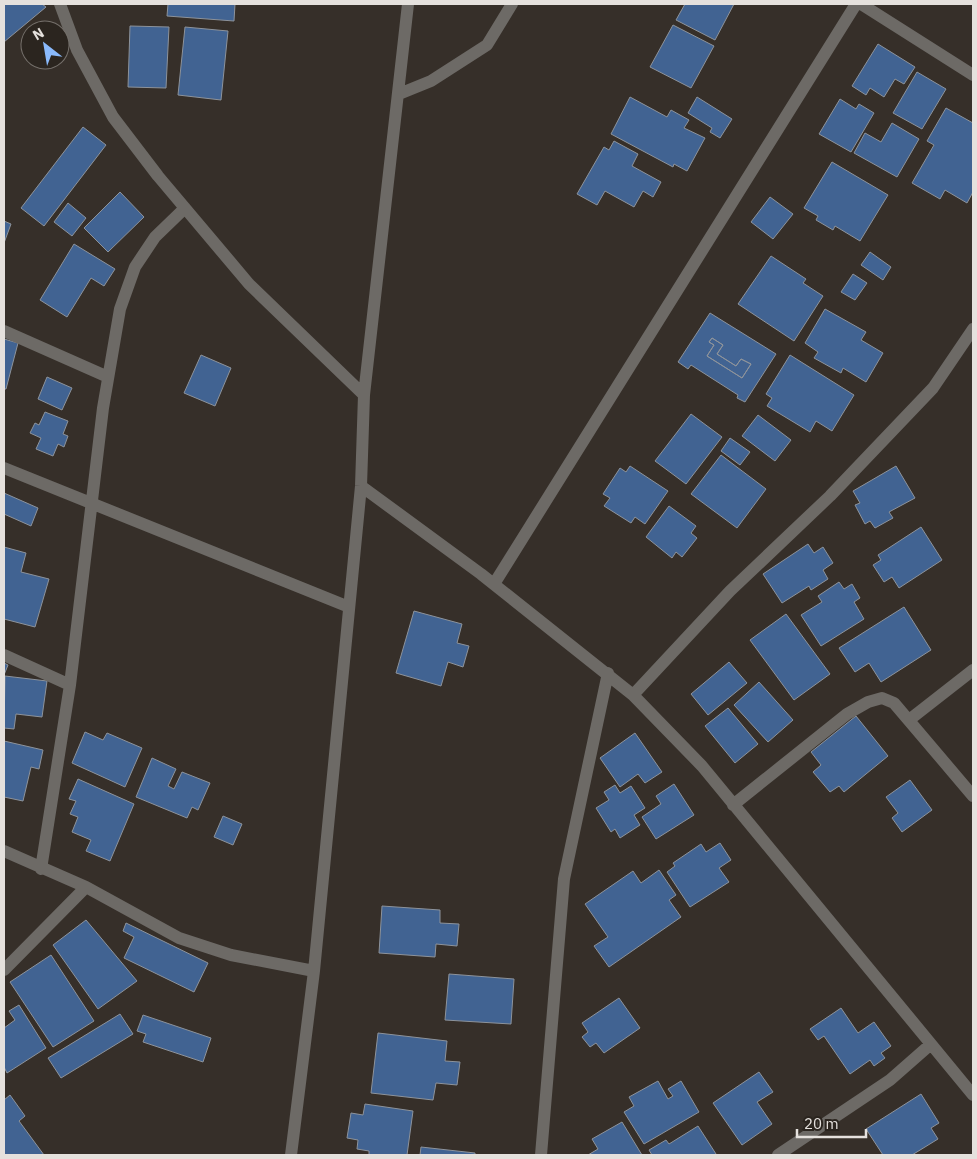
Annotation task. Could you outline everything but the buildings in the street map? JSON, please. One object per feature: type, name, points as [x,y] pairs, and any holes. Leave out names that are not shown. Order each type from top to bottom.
[{"type":"street","points":[[60,4],[77,50],[113,117],[185,208],[249,284],[364,395]]},
{"type":"street","points":[[292,1155],[314,971],[361,486],[364,395],[408,4]]},
{"type":"street","points":[[399,94],[431,81],[487,45],[512,4]]},
{"type":"street","points":[[494,584],[856,4]]},
{"type":"street","points":[[861,4],[973,75]]},
{"type":"street","points":[[41,869],[70,685],[108,377],[120,309],[135,266],[155,237],[185,208]]},
{"type":"street","points":[[633,695],[730,591],[830,496],[933,388],[973,329]]},
{"type":"street","points":[[4,331],[108,377]]},
{"type":"street","points":[[4,468],[349,607]]},
{"type":"street","points":[[361,486],[494,584],[608,673],[633,695],[702,766],[973,1096]]},
{"type":"street","points":[[4,655],[70,685]]},
{"type":"street","points":[[909,720],[973,670]]},
{"type":"street","points":[[541,1155],[564,879],[608,673]]},
{"type":"street","points":[[733,805],[846,714],[868,702],[882,698],[894,703],[973,796]]},
{"type":"street","points":[[4,851],[41,869],[86,887],[179,938],[231,955],[314,971]]},
{"type":"street","points":[[4,970],[86,887]]},
{"type":"street","points":[[778,1155],[890,1080],[931,1044]]}]
